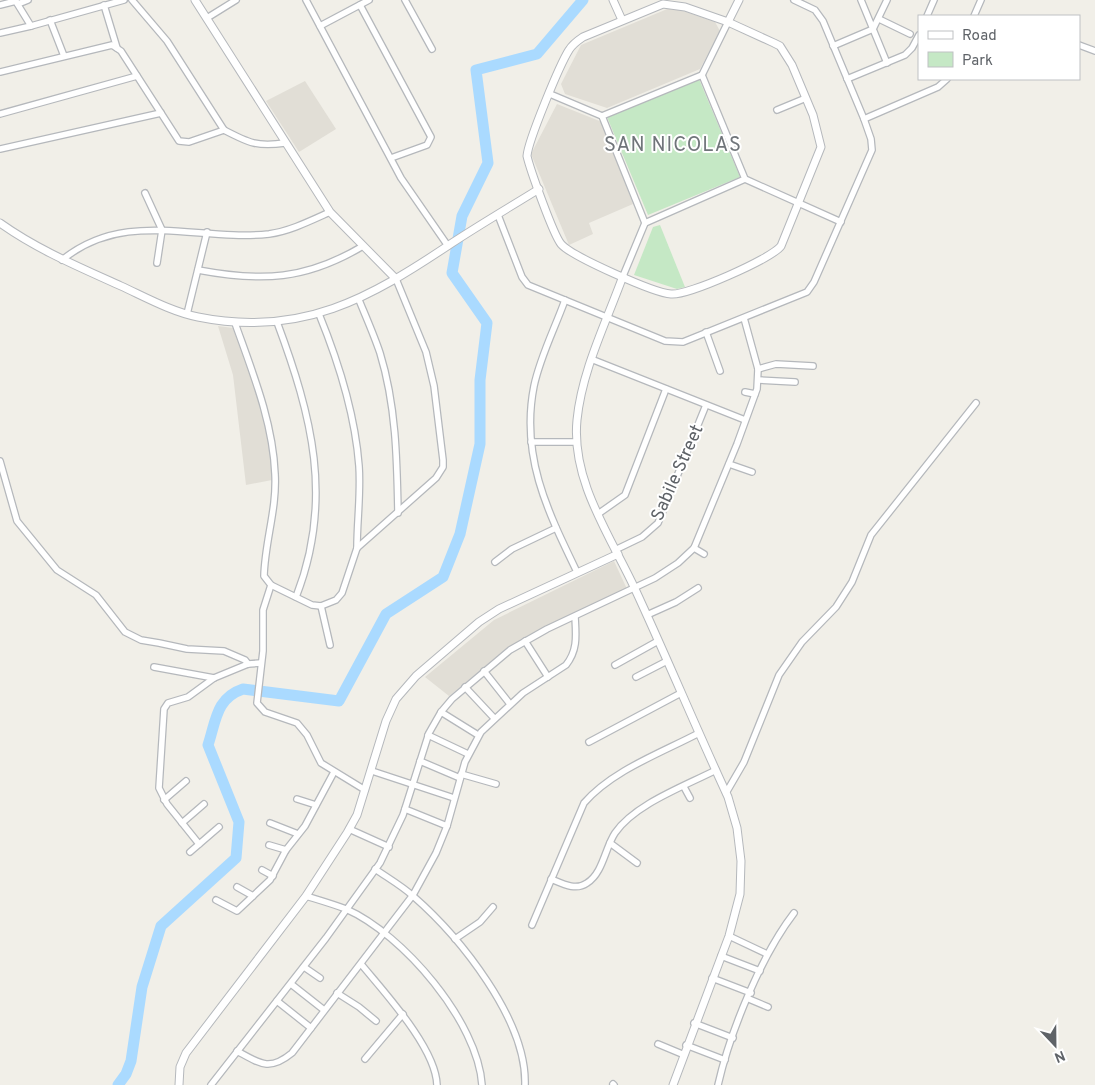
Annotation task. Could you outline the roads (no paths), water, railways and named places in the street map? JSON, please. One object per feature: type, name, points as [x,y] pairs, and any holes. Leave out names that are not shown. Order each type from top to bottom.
[{"type":"street","points":[[0,5],[28,0]]},
{"type":"street","points":[[0,33],[124,0]]},
{"type":"street","points":[[132,0],[167,41],[224,130],[256,145],[264,146],[286,143]]},
{"type":"street","points":[[196,0],[330,212],[396,279],[426,352],[434,386],[443,460],[442,467],[436,478],[357,548]]},
{"type":"street","points":[[207,18],[236,0]]},
{"type":"street","points":[[306,0],[401,178],[451,244]]},
{"type":"street","points":[[320,26],[369,0]]},
{"type":"street","points":[[405,0],[432,49]]},
{"type":"street","points":[[614,0],[622,20]]},
{"type":"street","points":[[602,116],[702,75],[739,0]]},
{"type":"street","points":[[498,215],[525,283],[675,344],[801,295],[811,288],[872,150],[871,139],[864,119],[820,15],[809,6],[794,0]]},
{"type":"street","points":[[861,0],[887,63]]},
{"type":"street","points":[[833,46],[873,29],[887,0]]},
{"type":"street","points":[[927,15],[934,0]]},
{"type":"street","points":[[974,15],[981,0]]},
{"type":"street","points":[[16,2],[31,26]]},
{"type":"street","points":[[663,4],[673,4],[728,22],[780,46],[792,65],[819,133],[821,147],[776,252],[694,289],[672,295],[573,254],[561,243],[528,162],[527,149],[568,51],[583,36],[622,20],[663,4]]},
{"type":"street","points":[[104,5],[117,48],[161,112],[176,138],[183,142],[224,130]]},
{"type":"street","points":[[360,5],[431,137],[427,145],[390,158]]},
{"type":"street","points":[[879,19],[910,34]]},
{"type":"street","points":[[50,20],[64,56]]},
{"type":"street","points":[[847,79],[909,52],[918,37]]},
{"type":"street","points":[[1080,45],[1095,51]]},
{"type":"street","points":[[0,72],[105,46],[117,48]]},
{"type":"street","points":[[702,75],[745,179],[841,222]]},
{"type":"street","points":[[0,114],[137,76]]},
{"type":"street","points":[[864,119],[938,87],[946,80]]},
{"type":"street","points":[[550,94],[602,116],[645,223]]},
{"type":"street","points":[[777,110],[806,98]]},
{"type":"street","points":[[0,150],[161,112]]},
{"type":"street","points":[[672,1085],[682,1054],[729,936],[740,894],[741,861],[737,828],[726,793],[716,770],[635,588],[598,514],[582,468],[577,442],[577,421],[581,396],[591,359],[645,223],[745,179]]},
{"type":"street","points":[[0,223],[36,247],[62,260],[188,314],[235,322],[277,322],[319,314],[359,300],[396,279],[539,189]]},
{"type":"street","points":[[145,193],[162,230],[157,263]]},
{"type":"street","points":[[62,260],[78,246],[99,237],[162,230],[270,233],[307,222],[330,212]]},
{"type":"street","points":[[188,314],[207,232]]},
{"type":"street","points":[[198,270],[230,276],[268,278],[320,267],[344,257],[363,246]]},
{"type":"street","points":[[359,300],[380,353],[392,411],[396,446],[398,513]]},
{"type":"street","points":[[565,300],[534,386],[532,442],[535,473],[546,506],[577,572]]},
{"type":"street","points":[[235,322],[260,396],[270,434],[275,473],[274,511],[264,555],[264,576],[271,585],[312,605],[321,606],[336,600],[342,593],[357,548],[359,468],[356,442],[337,358],[319,314]]},
{"type":"street","points":[[211,1085],[304,967],[376,869],[389,847],[405,809],[428,735],[441,712],[484,670],[525,641],[635,588],[678,563],[694,548],[729,464],[755,394],[758,369],[744,318]]},
{"type":"street","points":[[277,322],[298,378],[309,420],[315,458],[315,515],[312,538],[304,579],[296,597]]},
{"type":"street","points":[[706,332],[720,371]]},
{"type":"street","points":[[591,359],[745,420]]},
{"type":"street","points":[[758,369],[776,364],[813,366]]},
{"type":"street","points":[[758,380],[795,382]]},
{"type":"street","points":[[598,514],[625,495],[666,389]]},
{"type":"street","points":[[745,392],[755,394]]},
{"type":"street","points":[[726,793],[744,762],[778,675],[798,648],[836,607],[852,582],[871,535],[976,403]]},
{"type":"street","name":"Sabile Street","points":[[617,552],[642,537],[658,523],[706,405]]},
{"type":"street","points":[[532,442],[577,442]]},
{"type":"street","points":[[0,461],[17,522],[57,570],[96,595],[125,632],[142,640],[187,649],[224,651],[245,660],[248,664]]},
{"type":"street","points":[[729,464],[752,472]]},
{"type":"street","points":[[495,562],[512,549],[556,528]]},
{"type":"street","points":[[694,548],[704,554]]},
{"type":"street","points":[[180,1085],[180,1067],[186,1054],[306,896],[349,829],[372,771],[386,721],[396,699],[416,676],[480,622],[499,609],[617,552]]},
{"type":"street","points":[[271,585],[264,610],[257,698],[259,707],[265,712],[293,720],[307,735],[317,759],[334,772],[365,790]]},
{"type":"street","points":[[647,615],[676,602],[698,588]]},
{"type":"street","points":[[321,606],[330,645]]},
{"type":"street","points":[[237,1051],[257,1062],[272,1064],[281,1062],[292,1054],[413,895],[436,853],[447,826],[468,754],[478,735],[510,704],[566,665],[574,654],[575,617]]},
{"type":"street","points":[[525,641],[548,677]]},
{"type":"street","points":[[615,665],[658,641]]},
{"type":"street","points":[[636,677],[667,661]]},
{"type":"street","points":[[199,844],[164,800],[159,788],[164,709],[168,703],[188,697],[214,678],[248,664],[261,663]]},
{"type":"street","points":[[154,667],[214,678]]},
{"type":"street","points":[[484,670],[510,704]]},
{"type":"street","points":[[465,687],[494,718]]},
{"type":"street","points":[[589,742],[681,693]]},
{"type":"street","points":[[441,712],[478,735]]},
{"type":"street","points":[[532,925],[578,814],[592,794],[617,776],[699,733]]},
{"type":"street","points":[[428,735],[468,754]]},
{"type":"street","points":[[420,761],[461,776],[496,784]]},
{"type":"street","points":[[551,879],[573,887],[586,885],[594,878],[615,833],[633,815],[716,770]]},
{"type":"street","points":[[372,771],[454,798]]},
{"type":"street","points":[[216,900],[237,911],[273,876],[286,850],[316,805],[334,772]]},
{"type":"street","points":[[164,800],[186,782]]},
{"type":"street","points":[[684,786],[690,798]]},
{"type":"street","points":[[297,799],[316,805]]},
{"type":"street","points":[[182,823],[204,804]]},
{"type":"street","points":[[405,809],[447,826]]},
{"type":"street","points":[[270,823],[298,834]]},
{"type":"street","points":[[190,852],[218,827]]},
{"type":"street","points":[[349,829],[389,847]]},
{"type":"street","points":[[610,844],[637,863]]},
{"type":"street","points":[[269,845],[286,850]]},
{"type":"street","points":[[376,869],[413,895],[455,939],[485,980],[516,1032],[524,1058],[525,1085]]},
{"type":"street","points":[[262,870],[273,876]]},
{"type":"street","points":[[237,887],[253,896]]},
{"type":"street","points":[[306,896],[347,910],[384,933],[406,954],[449,1001],[474,1049],[479,1064],[482,1085]]},
{"type":"street","points":[[455,939],[480,922],[493,907]]},
{"type":"street","points":[[718,1085],[733,1038],[767,954],[794,913]]},
{"type":"street","points":[[729,936],[767,954]]},
{"type":"street","points":[[721,956],[760,971]]},
{"type":"street","points":[[360,964],[403,1014],[433,1067],[437,1085]]},
{"type":"street","points":[[304,967],[320,978]]},
{"type":"street","points":[[712,978],[768,1007]]},
{"type":"street","points":[[291,984],[324,1010]]},
{"type":"street","points":[[337,993],[359,1006],[376,1021]]},
{"type":"street","points":[[277,1001],[310,1028]]},
{"type":"street","points":[[365,1059],[403,1014]]},
{"type":"street","points":[[694,1023],[733,1038]]},
{"type":"street","points":[[658,1044],[682,1054]]},
{"type":"street","points":[[686,1045],[725,1060]]},
{"type":"waterway","points":[[118,1085],[126,1074],[131,1061],[142,987],[161,926],[236,858],[239,822],[208,745],[215,719],[222,704],[227,698],[243,689],[339,701],[386,614],[443,577],[460,534],[480,444],[480,380],[487,323],[452,273],[462,216],[488,163],[476,70],[537,54],[583,0]]},
{"type":"district","name":"SAN NICOLAS","points":[[673,146]]}]
